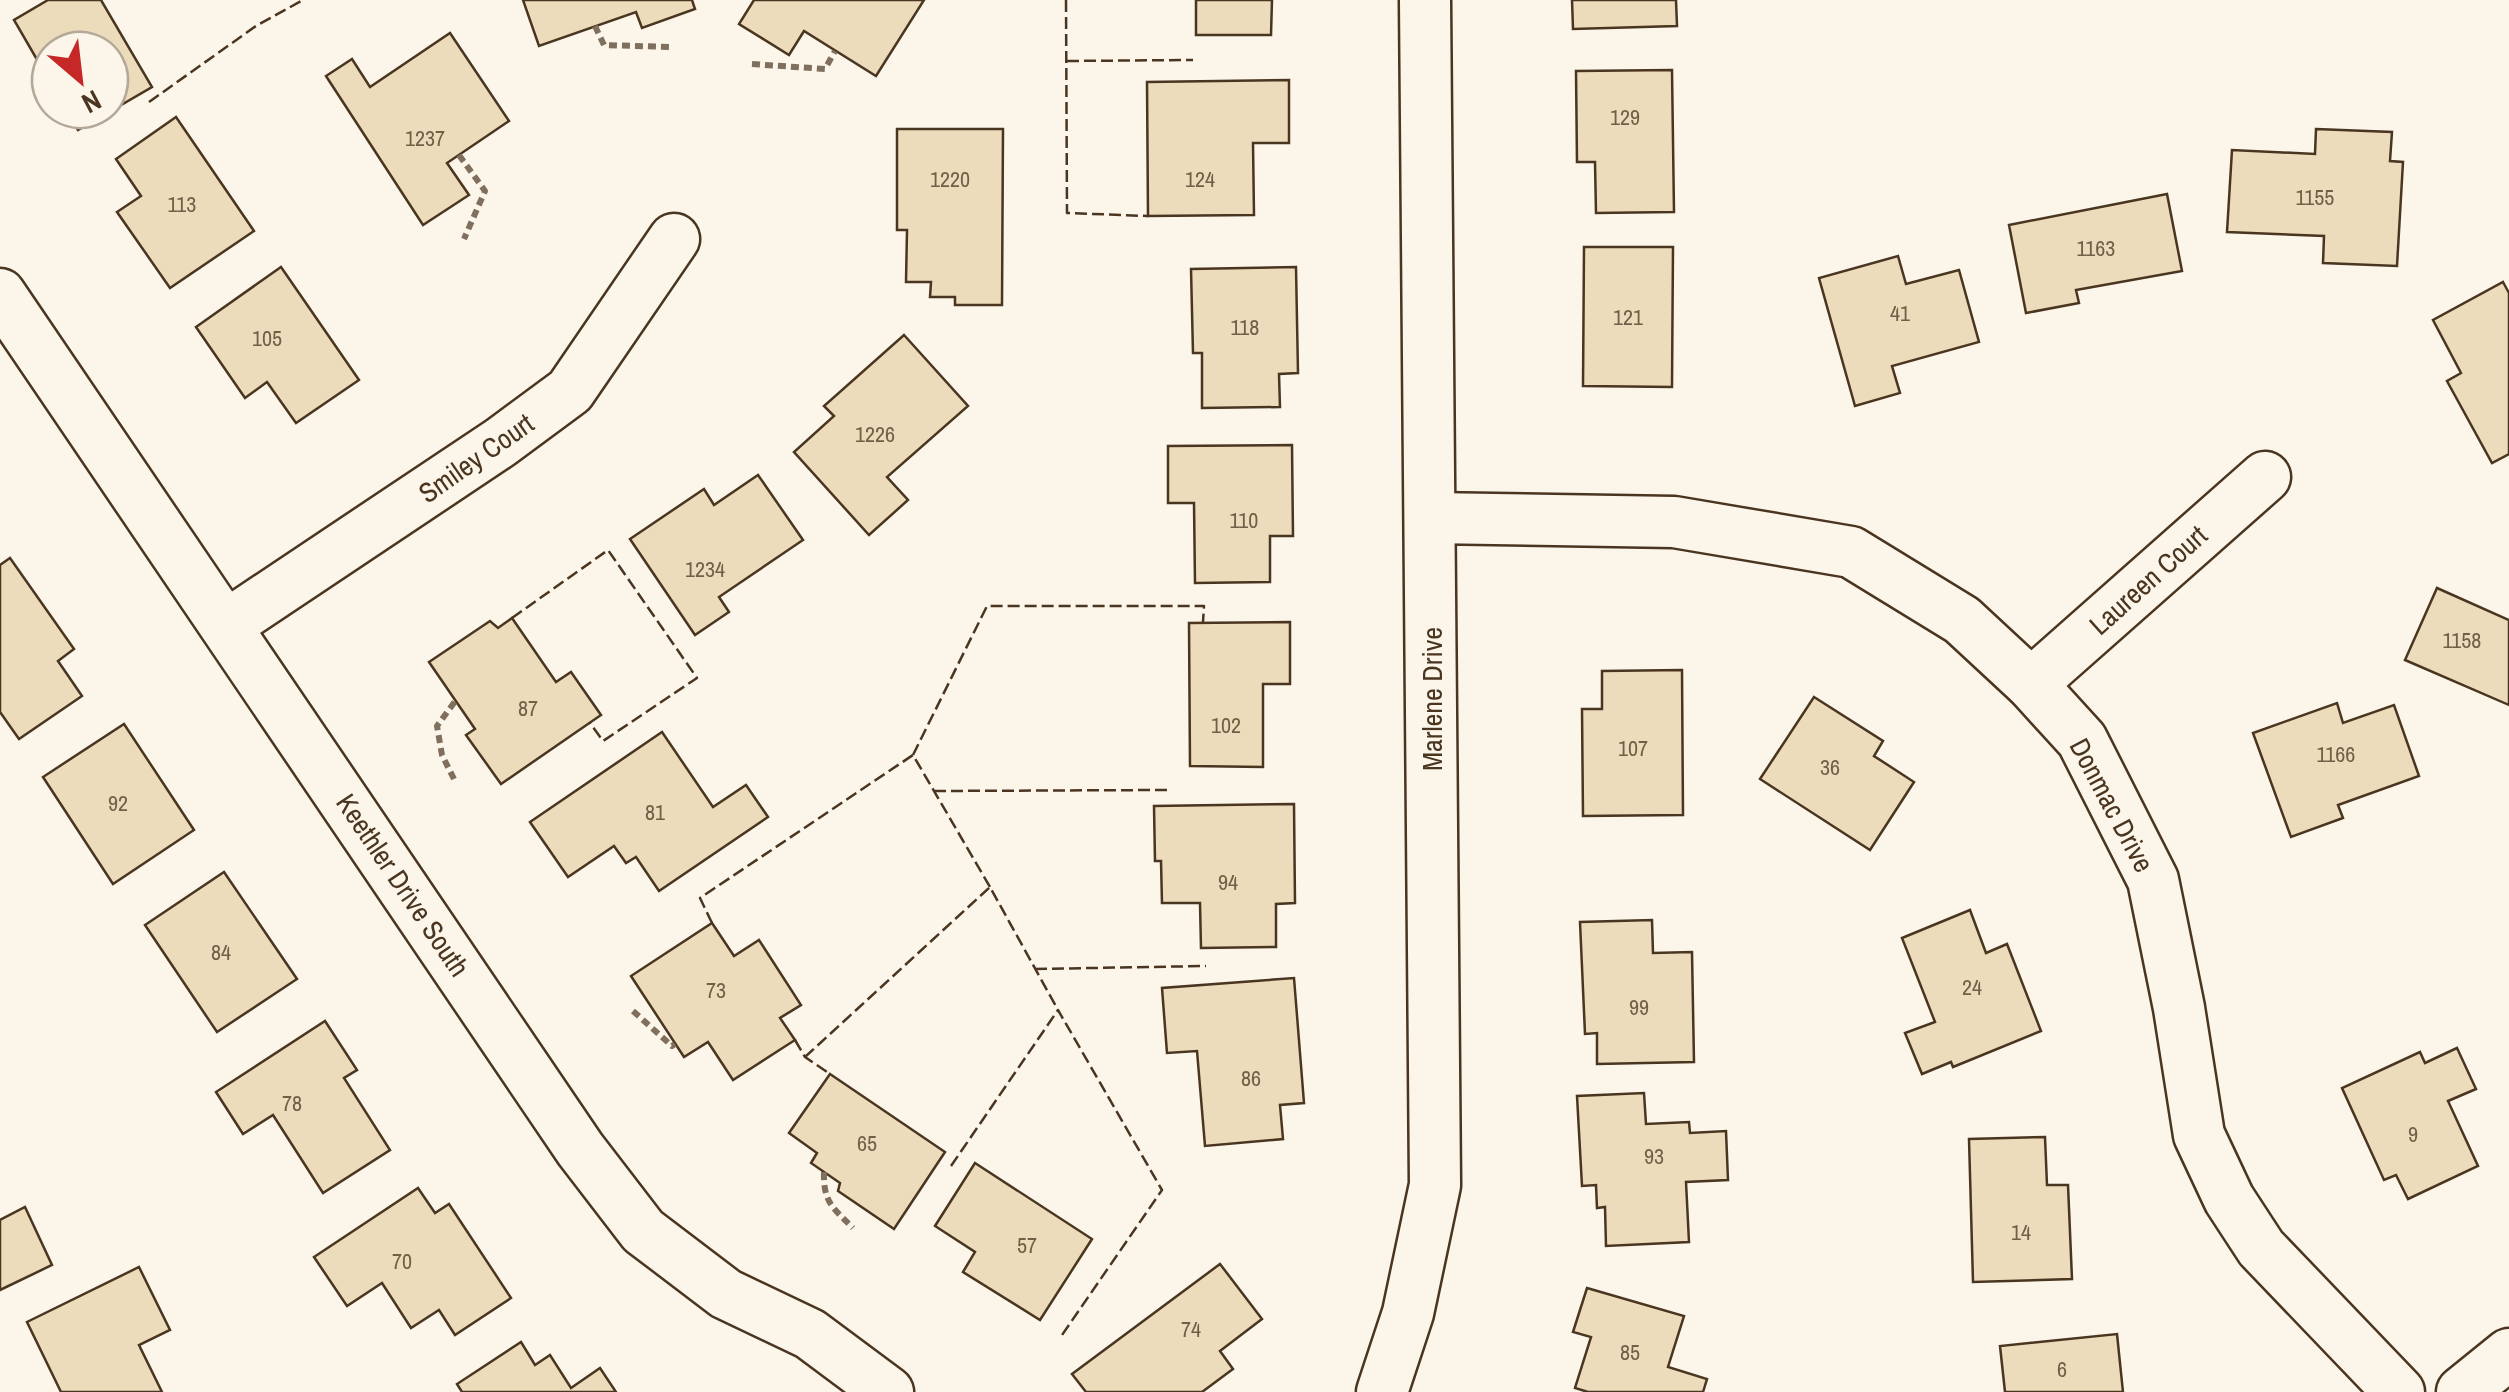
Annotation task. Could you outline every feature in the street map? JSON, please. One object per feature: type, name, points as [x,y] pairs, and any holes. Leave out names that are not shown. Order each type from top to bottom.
[{"type":"street","name":"Marlene Drive","points":[[1382,1392],[1408,1313],[1435,1185],[1425,0]]},
{"type":"street","name":"Smiley Court","points":[[227,625],[502,442],[570,391],[674,239]]},
{"type":"street","name":"Keethler Drive South","points":[[0,294],[580,1149],[643,1231],[726,1294],[810,1334],[888,1392]]},
{"type":"street","name":"Laureen Court","points":[[2032,684],[2265,476]]},
{"type":"street","name":"Donmac Drive","points":[[1431,518],[1674,522],[1851,552],[1962,620],[2032,684],[2082,740],[2153,880],[2199,1135],[2229,1200],[2262,1248],[2399,1392]]},
{"type":"street","points":[[2462,1392],[2509,1354]]},
{"type":"path","points":[[595,26],[604,44],[672,47]]},
{"type":"path","points":[[752,64],[825,69],[836,51]]},
{"type":"path","points":[[459,155],[484,192],[464,239]]},
{"type":"path","points":[[454,780],[442,755],[437,726],[456,700]]},
{"type":"path","points":[[632,1011],[672,1046],[676,1044]]},
{"type":"path","points":[[824,1172],[824,1193],[852,1228]]},
{"type":"building","points":[[48,0],[101,0],[119,30],[30,30],[30,48],[14,20]]},
{"type":"building","points":[[523,0],[692,0],[695,9],[642,28],[636,12],[539,46]]},
{"type":"building","points":[[754,0],[924,0],[876,76],[804,31],[789,55],[739,24]]},
{"type":"building","points":[[1196,0],[1272,0],[1271,35],[1196,35]]},
{"type":"building","points":[[1572,0],[1676,0],[1677,26],[1573,29]]},
{"type":"building","points":[[450,33],[509,121],[447,163],[469,195],[423,225],[326,76],[352,59],[370,87]]},
{"type":"building","points":[[130,49],[152,87],[130,100]]},
{"type":"building","points":[[1672,70],[1674,212],[1596,213],[1595,162],[1577,162],[1576,71]]},
{"type":"building","points":[[1289,80],[1289,143],[1253,143],[1254,215],[1148,216],[1147,82]]},
{"type":"building","points":[[176,117],[254,231],[170,288],[117,212],[141,196],[116,159]]},
{"type":"building","points":[[897,129],[1003,129],[1002,305],[955,305],[955,297],[930,297],[931,282],[906,282],[907,230],[897,230]]},
{"type":"building","points":[[2316,129],[2392,132],[2390,161],[2403,162],[2397,266],[2323,263],[2324,236],[2227,232],[2232,150],[2315,154]]},
{"type":"building","points":[[2167,194],[2182,271],[2076,290],[2079,303],[2026,313],[2009,225]]},
{"type":"building","points":[[1584,247],[1673,247],[1672,387],[1583,386]]},
{"type":"building","points":[[1898,256],[1906,284],[1959,270],[1979,342],[1892,366],[1900,393],[1855,406],[1819,278]]},
{"type":"building","points":[[281,267],[359,380],[296,423],[267,382],[245,398],[196,327]]},
{"type":"building","points":[[1296,267],[1298,373],[1279,374],[1280,407],[1202,408],[1202,353],[1193,353],[1191,269]]},
{"type":"building","points":[[2503,282],[2509,293],[2509,454],[2492,463],[2447,381],[2461,373],[2433,320]]},
{"type":"building","points":[[904,335],[968,406],[887,477],[908,500],[869,535],[794,452],[834,416],[824,406]]},
{"type":"building","points":[[1292,445],[1293,536],[1270,536],[1270,582],[1195,583],[1194,503],[1168,503],[1168,446]]},
{"type":"building","points":[[758,475],[803,540],[719,597],[729,612],[695,635],[630,539],[704,489],[714,505]]},
{"type":"building","points":[[10,558],[74,649],[58,661],[82,696],[19,739],[0,712],[0,565]]},
{"type":"building","points":[[2437,588],[2509,620],[2509,705],[2405,660]]},
{"type":"building","points":[[512,618],[556,682],[571,672],[601,715],[501,784],[466,735],[475,729],[429,662],[490,621],[498,628]]},
{"type":"building","points":[[1290,622],[1290,684],[1263,684],[1263,767],[1190,766],[1189,623]]},
{"type":"building","points":[[1682,670],[1683,815],[1583,816],[1582,709],[1602,709],[1602,671]]},
{"type":"building","points":[[1814,697],[1883,741],[1874,756],[1914,782],[1870,850],[1760,779]]},
{"type":"building","points":[[2337,703],[2343,723],[2394,705],[2419,776],[2338,805],[2343,818],[2291,837],[2253,733]]},
{"type":"building","points":[[124,724],[194,830],[113,884],[43,777]]},
{"type":"building","points":[[662,732],[713,807],[746,785],[768,817],[659,891],[636,857],[626,863],[614,846],[568,877],[530,822]]},
{"type":"building","points":[[1294,804],[1295,903],[1276,904],[1276,947],[1201,948],[1200,903],[1162,903],[1161,861],[1155,861],[1154,806]]},
{"type":"building","points":[[224,872],[297,979],[217,1032],[145,925]]},
{"type":"building","points":[[1970,910],[1986,953],[2007,944],[2041,1031],[1953,1067],[1951,1062],[1922,1074],[1905,1033],[1935,1022],[1902,938]]},
{"type":"building","points":[[1652,920],[1653,953],[1692,952],[1694,1062],[1597,1064],[1597,1033],[1585,1034],[1580,922]]},
{"type":"building","points":[[712,923],[734,956],[759,940],[801,1005],[780,1018],[795,1040],[733,1080],[708,1042],[684,1057],[631,976]]},
{"type":"building","points":[[1294,978],[1304,1103],[1280,1105],[1283,1139],[1205,1146],[1197,1051],[1167,1053],[1162,988]]},
{"type":"building","points":[[325,1021],[357,1070],[344,1078],[390,1150],[323,1193],[273,1115],[243,1134],[216,1092]]},
{"type":"building","points":[[2457,1048],[2476,1089],[2448,1101],[2478,1166],[2408,1199],[2396,1175],[2384,1180],[2342,1088],[2420,1052],[2425,1063]]},
{"type":"building","points":[[830,1074],[945,1152],[894,1229],[838,1191],[840,1183],[811,1163],[817,1153],[789,1133]]},
{"type":"building","points":[[1644,1093],[1646,1124],[1689,1122],[1690,1133],[1726,1131],[1728,1180],[1686,1182],[1689,1242],[1606,1246],[1605,1207],[1597,1208],[1596,1185],[1582,1186],[1577,1096]]},
{"type":"building","points":[[2045,1137],[2047,1185],[2068,1185],[2072,1279],[1973,1282],[1969,1139]]},
{"type":"building","points":[[975,1163],[1092,1239],[1040,1320],[963,1272],[975,1252],[935,1226]]},
{"type":"building","points":[[418,1188],[435,1213],[449,1204],[511,1298],[455,1335],[439,1310],[411,1328],[382,1283],[347,1306],[314,1257]]},
{"type":"building","points":[[25,1207],[52,1265],[0,1290],[0,1220]]},
{"type":"building","points":[[1220,1264],[1262,1319],[1220,1351],[1233,1369],[1202,1392],[1086,1392],[1072,1374]]},
{"type":"building","points":[[139,1267],[170,1330],[139,1345],[162,1392],[61,1392],[27,1322]]},
{"type":"building","points":[[1587,1288],[1684,1316],[1668,1367],[1707,1379],[1703,1392],[1588,1392],[1575,1388],[1591,1337],[1573,1332]]},
{"type":"building","points":[[2117,1334],[2123,1392],[2005,1392],[2000,1346]]},
{"type":"building","points":[[521,1342],[535,1365],[550,1355],[571,1388],[600,1368],[616,1392],[462,1392],[457,1384]]},
{"type":"fence","points":[[149,102],[256,26],[303,0]]},
{"type":"fence","points":[[1066,0],[1067,213],[1148,216]]},
{"type":"fence","points":[[1067,61],[1193,60]]},
{"type":"fence","points":[[512,618],[608,550],[697,678],[603,741],[590,723]]},
{"type":"fence","points":[[913,755],[987,606],[1204,606],[1203,622]]},
{"type":"fence","points":[[712,923],[700,898],[913,755],[990,887]]},
{"type":"fence","points":[[934,791],[1167,790]]},
{"type":"fence","points":[[805,1057],[990,887],[1058,1010]]},
{"type":"fence","points":[[1035,969],[1206,966]]},
{"type":"fence","points":[[951,1166],[1058,1010],[1162,1190],[1062,1335]]},
{"type":"fence","points":[[795,1040],[805,1057],[830,1074]]}]
